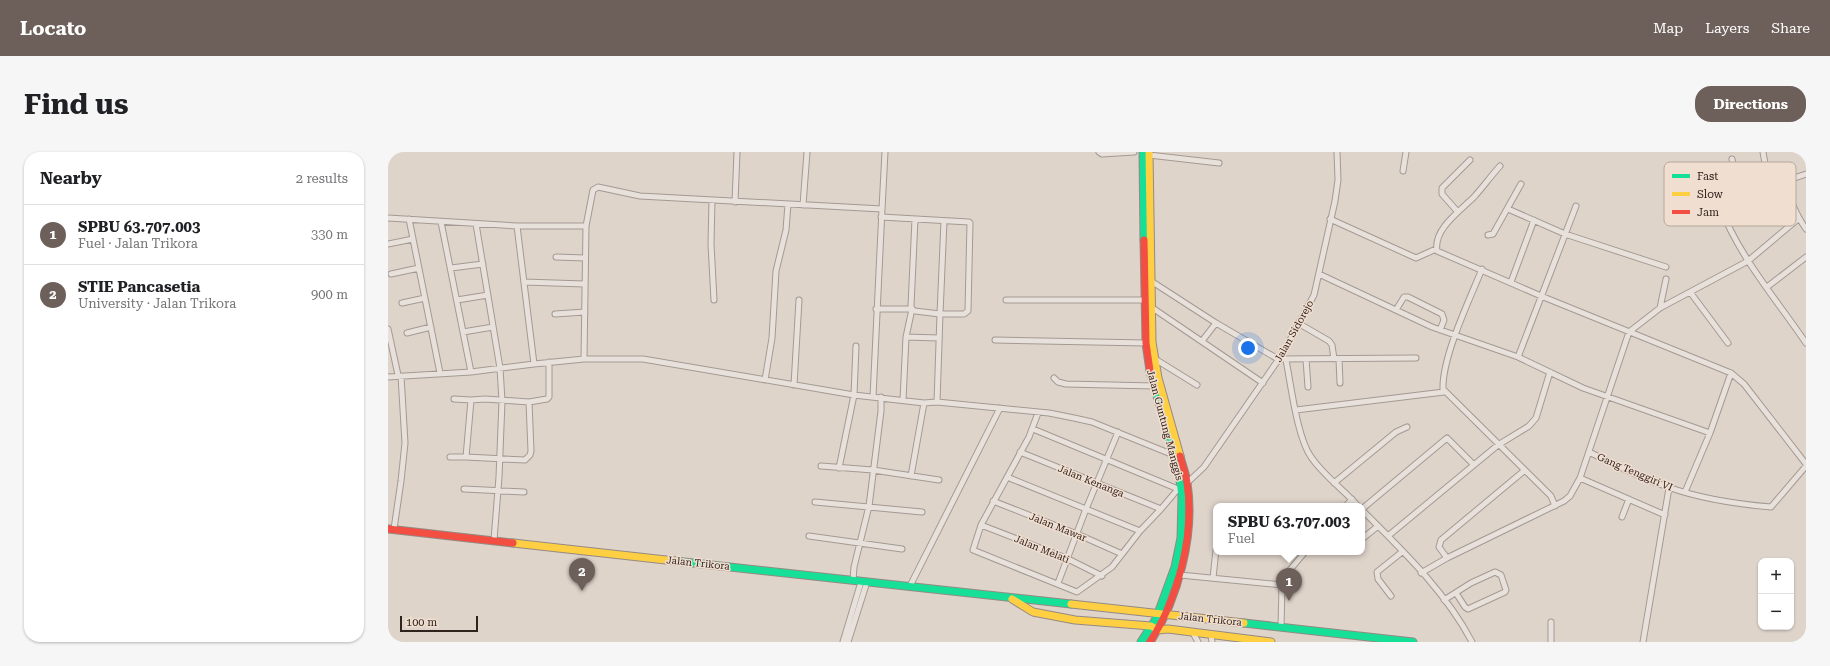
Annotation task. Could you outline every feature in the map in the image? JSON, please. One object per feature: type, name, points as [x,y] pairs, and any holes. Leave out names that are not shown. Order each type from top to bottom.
[{"type":"main road","name":"Jalan Guntung Manggis","points":[[1147,153],[1145,300],[1146,342],[1154,386],[1177,457]]},
{"type":"main road","name":"Jalan Guntung Manggis","points":[[1146,214],[1151,281],[1152,342],[1177,457],[1188,528],[1180,575],[1166,614],[1150,642]]},
{"type":"main road","name":"Jalan Guntung Manggis","points":[[1141,642],[1157,614],[1175,567],[1182,523],[1182,486]]},
{"type":"main road","name":"Jalan Trikora","points":[[391,529],[1413,642]]},
{"type":"main road","name":"Jalan Trikora","points":[[1008,597],[1033,612],[1075,620],[1151,626],[1158,630],[1168,629],[1193,633],[1212,639],[1271,642]]},
{"type":"main road","points":[[1033,612],[1032,606],[1036,600]]},
{"type":"street","points":[[735,202],[737,152]]},
{"type":"street","points":[[803,205],[807,152]]},
{"type":"street","points":[[873,397],[876,309],[885,152]]},
{"type":"street","points":[[1099,152],[1102,154],[1134,152]]},
{"type":"street","name":"Jalan Sidorejo","points":[[1058,583],[1076,592],[1102,576],[1112,567],[1140,531],[1162,510],[1182,486],[1204,467],[1278,359],[1314,295],[1338,180],[1337,152]]},
{"type":"street","points":[[1403,171],[1406,152]]},
{"type":"street","points":[[1763,152],[1765,162]]},
{"type":"street","points":[[1147,153],[1219,163]]},
{"type":"street","points":[[1457,211],[1442,194],[1442,188],[1470,160]]},
{"type":"street","points":[[1330,219],[1416,258],[1436,249],[1441,234],[1457,211],[1474,197],[1500,166]]},
{"type":"street","points":[[1796,177],[1806,174]]},
{"type":"street","points":[[1488,234],[1493,234],[1521,184]]},
{"type":"street","points":[[584,360],[586,226],[593,190],[598,187],[640,196],[882,209]]},
{"type":"street","points":[[712,200],[711,244],[714,300]]},
{"type":"street","points":[[765,380],[772,338],[776,271],[786,230],[788,204]]},
{"type":"street","points":[[1518,357],[1576,206]]},
{"type":"street","points":[[1508,209],[1565,234],[1666,267]]},
{"type":"street","points":[[1796,214],[1798,219],[1806,229]]},
{"type":"street","points":[[876,309],[912,309],[940,314],[964,314],[968,311],[971,224],[969,222],[882,217]]},
{"type":"street","points":[[388,218],[517,226],[586,226]]},
{"type":"street","points":[[409,219],[440,373]]},
{"type":"street","points":[[903,400],[906,337],[912,309],[915,219]]},
{"type":"street","points":[[1511,282],[1534,220]]},
{"type":"street","points":[[937,402],[944,221]]},
{"type":"street","points":[[441,222],[471,372]]},
{"type":"street","points":[[476,224],[500,368],[502,401],[500,459],[494,540]]},
{"type":"street","points":[[517,226],[534,364]]},
{"type":"street","points":[[1729,226],[1748,261],[1806,341]]},
{"type":"street","points":[[1421,573],[1447,558],[1568,499],[1580,478],[1629,332],[1660,308],[1748,261],[1790,226]]},
{"type":"street","points":[[388,244],[413,240]]},
{"type":"street","points":[[1436,249],[1439,252],[1482,269],[1541,296],[1731,373],[1744,384],[1806,465]]},
{"type":"street","points":[[556,257],[585,258]]},
{"type":"street","points":[[1767,287],[1806,257]]},
{"type":"street","points":[[450,268],[482,264]]},
{"type":"street","points":[[391,274],[419,268]]},
{"type":"street","points":[[1482,269],[1455,336],[1442,374],[1442,389],[1551,496],[1556,506]]},
{"type":"street","points":[[1319,274],[1440,330],[1518,357],[1583,388],[1606,397],[1710,433]]},
{"type":"street","points":[[1660,308],[1666,279]]},
{"type":"street","points":[[1151,281],[1216,323],[1278,359],[1416,358]]},
{"type":"street","points":[[524,282],[584,284]]},
{"type":"street","points":[[1690,292],[1728,343]]},
{"type":"street","points":[[457,300],[488,295]]},
{"type":"street","points":[[402,304],[425,298]]},
{"type":"street","points":[[1396,310],[1404,298],[1425,305],[1442,314],[1444,320],[1440,330]]},
{"type":"street","points":[[794,384],[799,300]]},
{"type":"street","points":[[1006,300],[1145,300]]},
{"type":"street","points":[[1152,307],[1263,382]]},
{"type":"street","points":[[555,314],[585,312]]},
{"type":"street","points":[[1202,341],[1216,323]]},
{"type":"street","points":[[1298,323],[1329,341],[1332,345],[1340,383]]},
{"type":"street","points":[[407,333],[431,327]]},
{"type":"street","points":[[463,332],[493,327]]},
{"type":"street","points":[[388,329],[390,347],[399,376],[404,443],[401,480],[391,529]]},
{"type":"street","points":[[906,337],[939,338]]},
{"type":"street","points":[[995,340],[1146,342]]},
{"type":"street","points":[[839,468],[854,395],[856,346]]},
{"type":"street","points":[[388,377],[471,372],[549,362],[643,358],[854,395],[924,403],[937,402],[1049,413],[1092,422],[1177,457]]},
{"type":"street","points":[[1306,359],[1308,386]]},
{"type":"street","points":[[1155,360],[1197,385]]},
{"type":"street","points":[[1286,360],[1299,426],[1310,456],[1334,483],[1355,503]]},
{"type":"street","points":[[454,399],[529,402],[547,399],[549,397],[549,362]]},
{"type":"street","points":[[1388,536],[1498,445],[1533,422],[1550,372]]},
{"type":"street","points":[[1685,492],[1710,433],[1731,373]]},
{"type":"street","points":[[1054,378],[1058,382],[1066,384],[1154,386]]},
{"type":"street","points":[[1296,410],[1444,392]]},
{"type":"street","points":[[853,580],[854,567],[868,506],[882,411],[882,397]]},
{"type":"street","points":[[466,457],[471,400]]},
{"type":"street","points":[[450,457],[525,460],[530,455],[529,402]]},
{"type":"street","points":[[911,476],[924,403]]},
{"type":"street","points":[[910,586],[1000,408]]},
{"type":"street","points":[[1038,413],[1033,429],[993,500],[981,525],[973,550],[1058,583],[1066,558],[1118,432]]},
{"type":"street","points":[[1334,483],[1396,432],[1407,427]]},
{"type":"street","points":[[1033,429],[1182,486]]},
{"type":"street","points":[[1365,507],[1447,438],[1474,465]]},
{"type":"street","name":"Jalan Kenanga","points":[[1020,452],[1162,510]]},
{"type":"street","name":"Gang Tenggiri VI","points":[[1589,452],[1669,488],[1738,504],[1771,507],[1806,465]]},
{"type":"street","points":[[821,466],[873,470],[939,480]]},
{"type":"street","points":[[1447,558],[1439,547],[1441,540],[1525,470]]},
{"type":"street","points":[[1007,477],[1140,531]]},
{"type":"street","points":[[1580,478],[1665,515]]},
{"type":"street","points":[[1643,642],[1669,488]]},
{"type":"street","points":[[464,489],[524,492]]},
{"type":"street","points":[[1349,503],[1352,499]]},
{"type":"street","points":[[1622,517],[1629,499]]},
{"type":"street","name":"Jalan Mawar","points":[[993,500],[1122,554]]},
{"type":"street","points":[[815,502],[922,512]]},
{"type":"street","points":[[1365,513],[1388,536],[1460,619],[1472,642]]},
{"type":"street","name":"Jalan Melati","points":[[981,525],[1066,558],[1102,576]]},
{"type":"street","points":[[1365,537],[1378,526]]},
{"type":"street","points":[[809,536],[902,549]]},
{"type":"street","points":[[1391,596],[1378,579],[1377,572],[1402,552]]},
{"type":"street","points":[[1213,578],[1215,555]]},
{"type":"street","points":[[1281,627],[1282,585],[1286,573],[1302,555]]},
{"type":"street","points":[[1444,600],[1471,583],[1495,572],[1501,575],[1506,590],[1505,592],[1468,609],[1456,593]]},
{"type":"street","points":[[1180,575],[1282,585]]},
{"type":"street","points":[[843,642],[864,582]]},
{"type":"street","points":[[848,642],[864,582]]},
{"type":"street","points":[[1550,622],[1551,642]]},
{"type":"street","points":[[1193,633],[1198,642]]},
{"type":"traffic: fast","points":[[1143,152],[1144,240]]},
{"type":"traffic: fast","points":[[1141,642],[1156,619],[1175,567],[1181,538],[1182,496],[1179,473],[1150,371]]},
{"type":"traffic: fast","points":[[675,561],[1071,604]]},
{"type":"traffic: fast","points":[[1244,623],[1413,642]]},
{"type":"traffic: slow","points":[[1149,152],[1152,342],[1158,378],[1180,456]]},
{"type":"traffic: slow","points":[[513,543],[675,561]]},
{"type":"traffic: slow","points":[[1012,599],[1033,612],[1075,620],[1151,626],[1158,630],[1168,629],[1271,642]]},
{"type":"traffic: slow","points":[[1071,604],[1244,623]]},
{"type":"traffic: jam","points":[[1144,240],[1146,343],[1150,371]]},
{"type":"traffic: jam","points":[[1150,642],[1169,606],[1182,566],[1186,544],[1189,523],[1189,503],[1186,480],[1180,456]]},
{"type":"traffic: jam","points":[[388,529],[513,543]]},
{"type":"place","name":"STIE Pancasetia","points":[[582,591]]},
{"type":"place","name":"SPBU 63.707.003","points":[[1289,601]]}]
